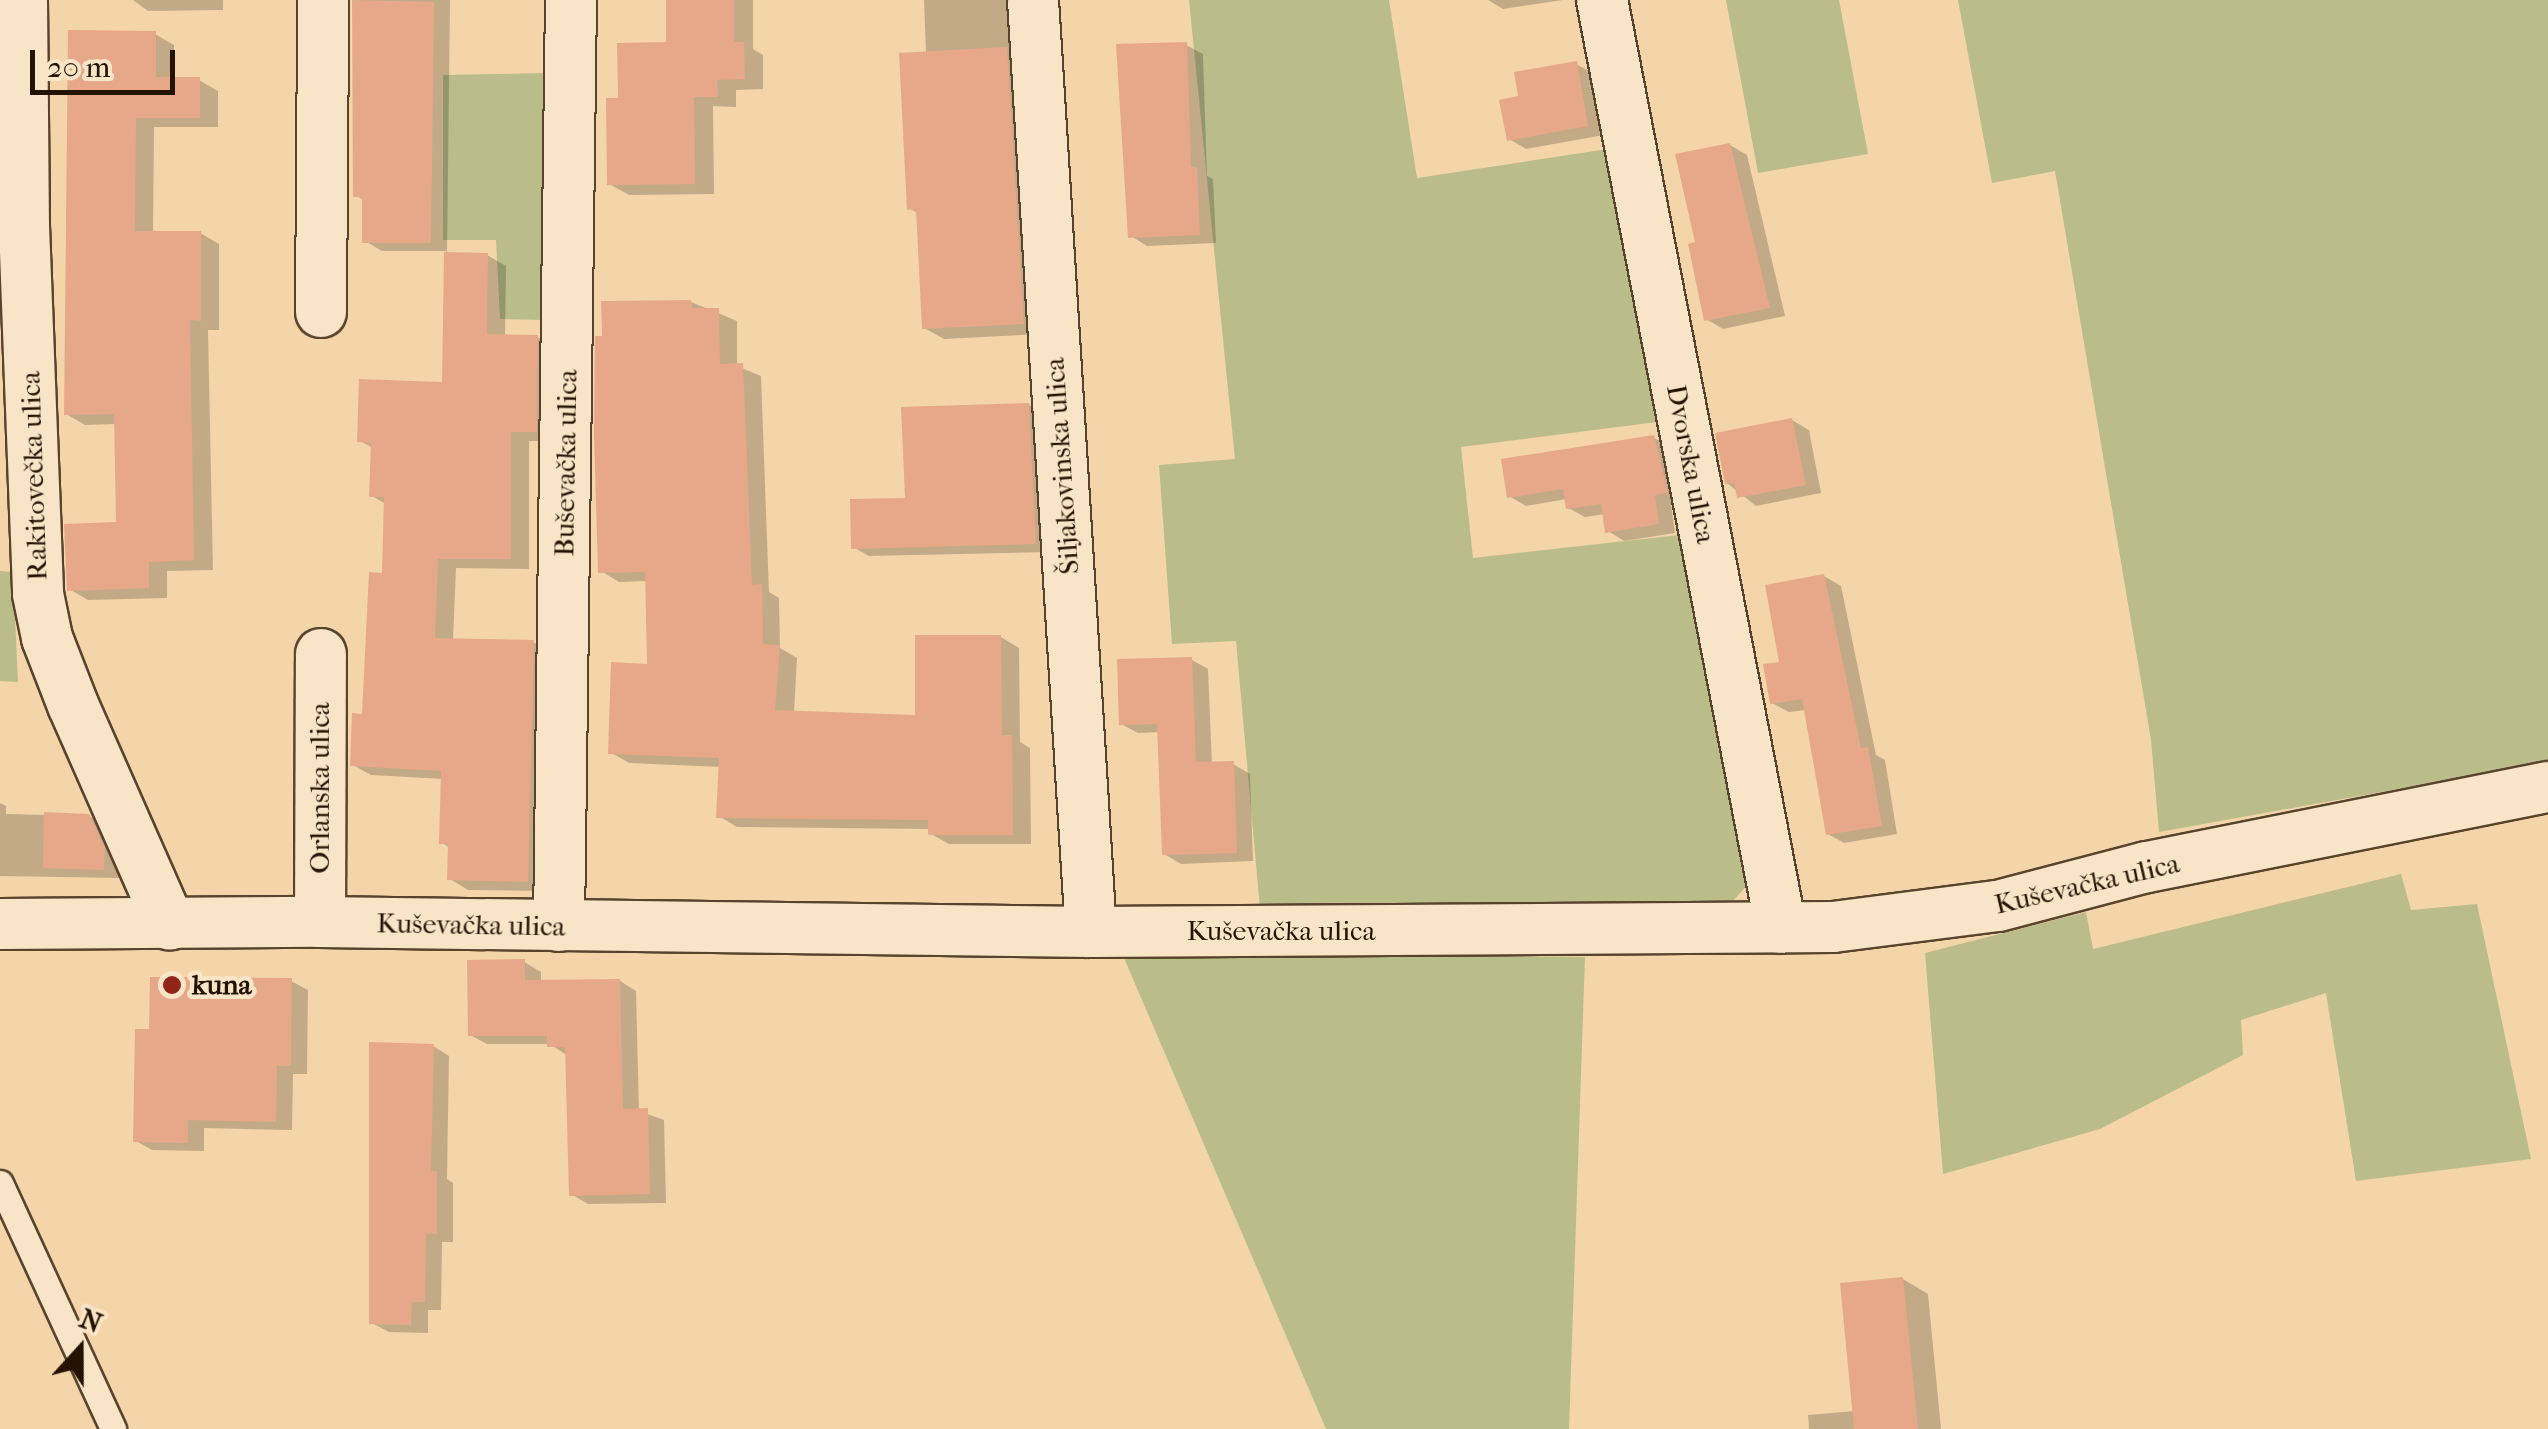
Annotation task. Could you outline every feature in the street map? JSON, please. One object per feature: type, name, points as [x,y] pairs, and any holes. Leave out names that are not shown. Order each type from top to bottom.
[{"type":"street","name":"Rakitovečka ulica","points":[[22,0],[24,226],[38,594],[47,638],[72,704],[170,925]]},
{"type":"street","points":[[321,312],[323,0]]},
{"type":"street","name":"Buševačka ulica","points":[[559,926],[571,0]]},
{"type":"street","name":"Šiljakovinska ulica","points":[[1033,0],[1092,932]]},
{"type":"street","name":"Dvorska ulica","points":[[1602,0],[1781,928]]},
{"type":"street","name":"Orlanska ulica","points":[[320,922],[321,654]]},
{"type":"street","name":"Kuševačka ulica","points":[[0,924],[320,922],[1092,932],[1781,928],[1940,916],[2147,867],[2548,787]]},
{"type":"lane","points":[[0,1184],[113,1429]]},
{"type":"green space","points":[[1189,0],[1389,0],[1417,178],[1614,148],[1665,421],[1461,447],[1473,558],[1688,534],[1750,882],[1733,901],[1712,911],[1260,909],[1236,641],[1172,644],[1159,465],[1235,459]]},
{"type":"green space","points":[[1726,0],[1839,0],[1868,154],[1758,173]]},
{"type":"green space","points":[[1958,0],[2548,0],[2548,762],[2159,832],[2151,740],[2055,171],[1992,183]]},
{"type":"green space","points":[[545,73],[544,320],[500,319],[496,240],[443,240],[443,75]]},
{"type":"green space","points":[[0,571],[13,572],[18,682],[0,681]]},
{"type":"green space","points":[[2401,874],[2411,910],[2477,904],[2531,1159],[2356,1181],[2326,993],[2241,1020],[2243,1055],[2100,1129],[1943,1174],[1925,953],[2086,912],[2093,949]]},
{"type":"green space","points":[[1121,951],[1585,957],[1569,1429],[1326,1429]]},
{"type":"building","points":[[352,0],[434,2],[431,243],[362,243],[362,197],[353,197]]},
{"type":"building","points":[[666,0],[734,0],[734,42],[744,42],[745,79],[717,80],[718,97],[694,97],[695,184],[607,185],[606,98],[618,98],[617,43],[666,42]]},
{"type":"building","points":[[68,30],[156,31],[156,77],[200,77],[200,118],[136,118],[135,231],[201,231],[201,321],[190,320],[194,560],[149,562],[149,588],[67,591],[64,524],[116,522],[114,414],[64,415]]},
{"type":"building","points":[[1187,42],[1191,167],[1197,167],[1200,235],[1128,238],[1116,44]]},
{"type":"building","points":[[1007,47],[1024,324],[922,329],[916,209],[907,210],[899,53]]},
{"type":"building","points":[[1577,61],[1588,126],[1507,141],[1499,100],[1518,96],[1514,72]]},
{"type":"building","points":[[1730,143],[1770,308],[1704,321],[1688,244],[1695,242],[1675,154]]},
{"type":"building","points":[[444,252],[488,253],[487,334],[538,335],[537,432],[511,432],[511,559],[438,559],[435,638],[534,640],[528,882],[447,880],[448,844],[439,844],[441,771],[350,766],[352,713],[362,714],[369,572],[382,573],[384,497],[369,497],[371,443],[357,442],[359,379],[442,382]]},
{"type":"building","points":[[691,300],[692,308],[719,308],[720,364],[743,363],[752,585],[762,584],[763,644],[780,645],[775,710],[915,715],[915,635],[1001,635],[1002,735],[1012,735],[1013,835],[928,835],[928,820],[716,818],[719,758],[608,754],[611,662],[647,664],[645,572],[598,573],[595,336],[602,336],[601,301]]},
{"type":"building","points":[[1029,403],[1036,544],[851,549],[850,499],[905,498],[901,407]]},
{"type":"building","points":[[1792,418],[1806,485],[1737,498],[1734,483],[1725,484],[1715,433]]},
{"type":"building","points":[[1654,435],[1668,493],[1655,495],[1659,524],[1605,533],[1601,504],[1566,509],[1563,489],[1507,498],[1501,459]]},
{"type":"building","points":[[1824,574],[1861,748],[1868,747],[1882,826],[1826,835],[1802,699],[1770,704],[1763,664],[1779,662],[1765,585]]},
{"type":"building","points":[[1192,657],[1196,762],[1234,761],[1237,853],[1162,855],[1157,724],[1119,725],[1117,659]]},
{"type":"building","points":[[44,812],[89,814],[105,848],[104,870],[43,868]]},
{"type":"building","points":[[525,959],[525,980],[620,979],[623,1109],[648,1108],[650,1194],[569,1196],[565,1047],[547,1047],[547,1036],[468,1036],[467,960]]},
{"type":"building","points":[[150,977],[292,978],[291,1066],[277,1066],[276,1122],[188,1120],[188,1143],[133,1142],[135,1029],[149,1029]]},
{"type":"building","points":[[369,1042],[434,1044],[431,1171],[437,1171],[437,1234],[426,1234],[425,1302],[412,1302],[411,1325],[369,1324]]},
{"type":"building","points":[[1903,1277],[1918,1429],[1854,1429],[1840,1283]]},
{"type":"place","name":"kuna","points":[[172,985]]}]
